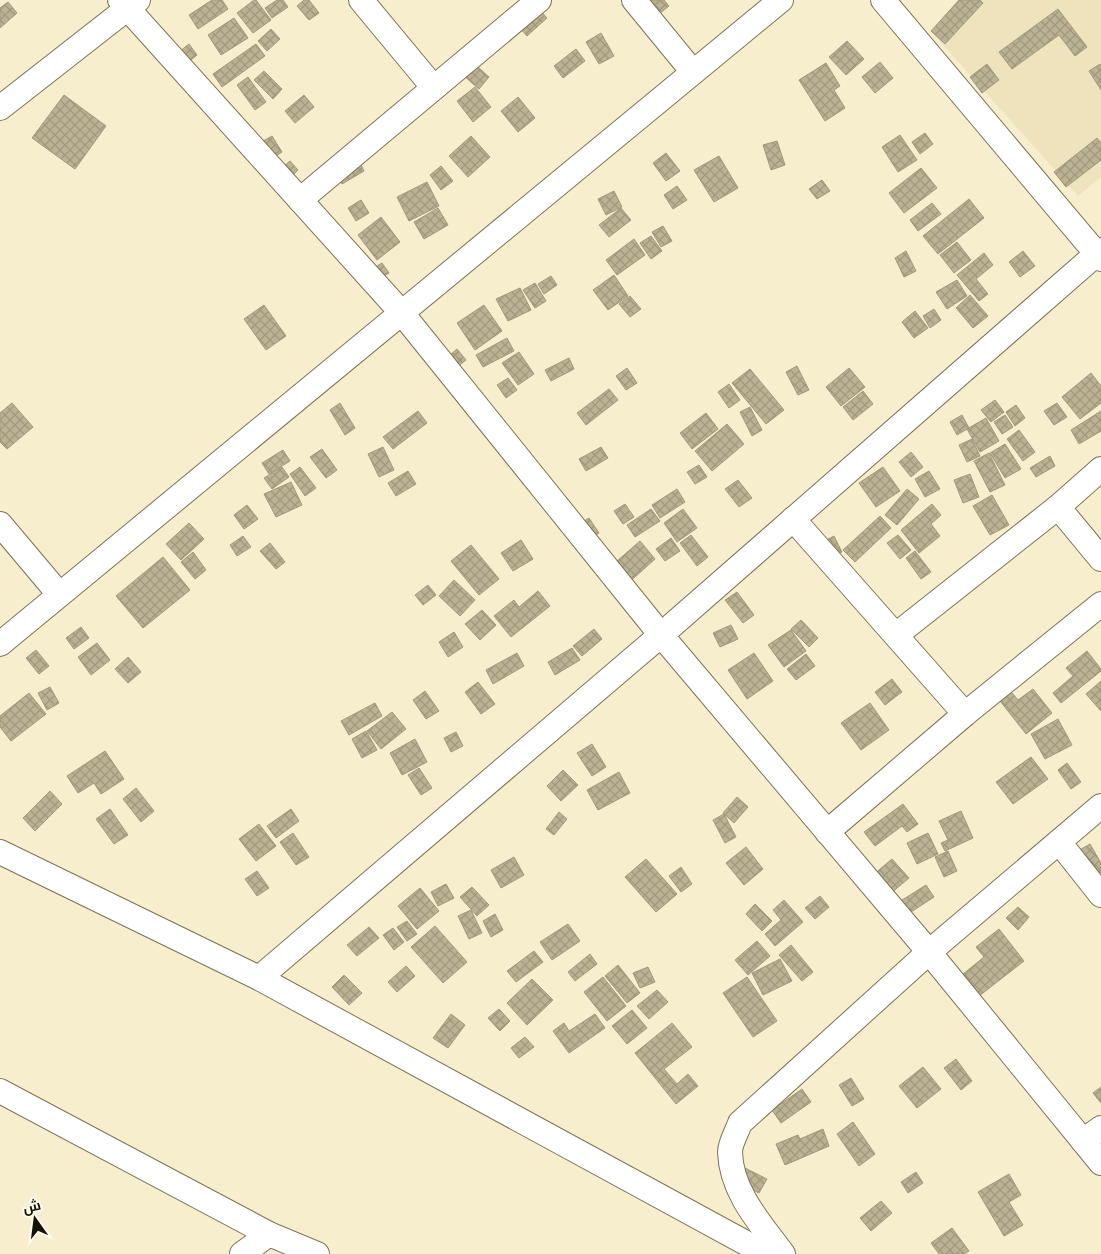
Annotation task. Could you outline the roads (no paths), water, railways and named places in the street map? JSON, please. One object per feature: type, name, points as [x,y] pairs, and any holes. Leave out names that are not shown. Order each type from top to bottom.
[{"type":"street","points":[[361,0],[434,88]]},
{"type":"street","points":[[300,200],[539,0]]},
{"type":"street","points":[[634,0],[693,72]]},
{"type":"street","points":[[0,644],[781,0]]},
{"type":"street","points":[[259,978],[661,635],[1099,254],[884,0]]},
{"type":"street","points":[[0,108],[128,2],[300,200],[401,312],[661,635],[929,952],[1092,1134],[1101,1163]]},
{"type":"street","points":[[896,635],[1058,507],[1101,469]]},
{"type":"street","points":[[1058,507],[1101,559]]},
{"type":"street","points":[[793,519],[965,714]]},
{"type":"street","points":[[0,524],[59,594]]},
{"type":"street","points":[[827,832],[965,714],[1101,604]]},
{"type":"street","points":[[783,1254],[746,1202],[734,1180],[730,1151],[740,1123],[929,952],[1101,806]]},
{"type":"street","points":[[1059,842],[1101,895]]},
{"type":"street","points":[[0,852],[259,978],[766,1254]]},
{"type":"street","points":[[0,1091],[269,1234],[317,1254]]},
{"type":"street","points":[[242,1254],[269,1234]]}]
